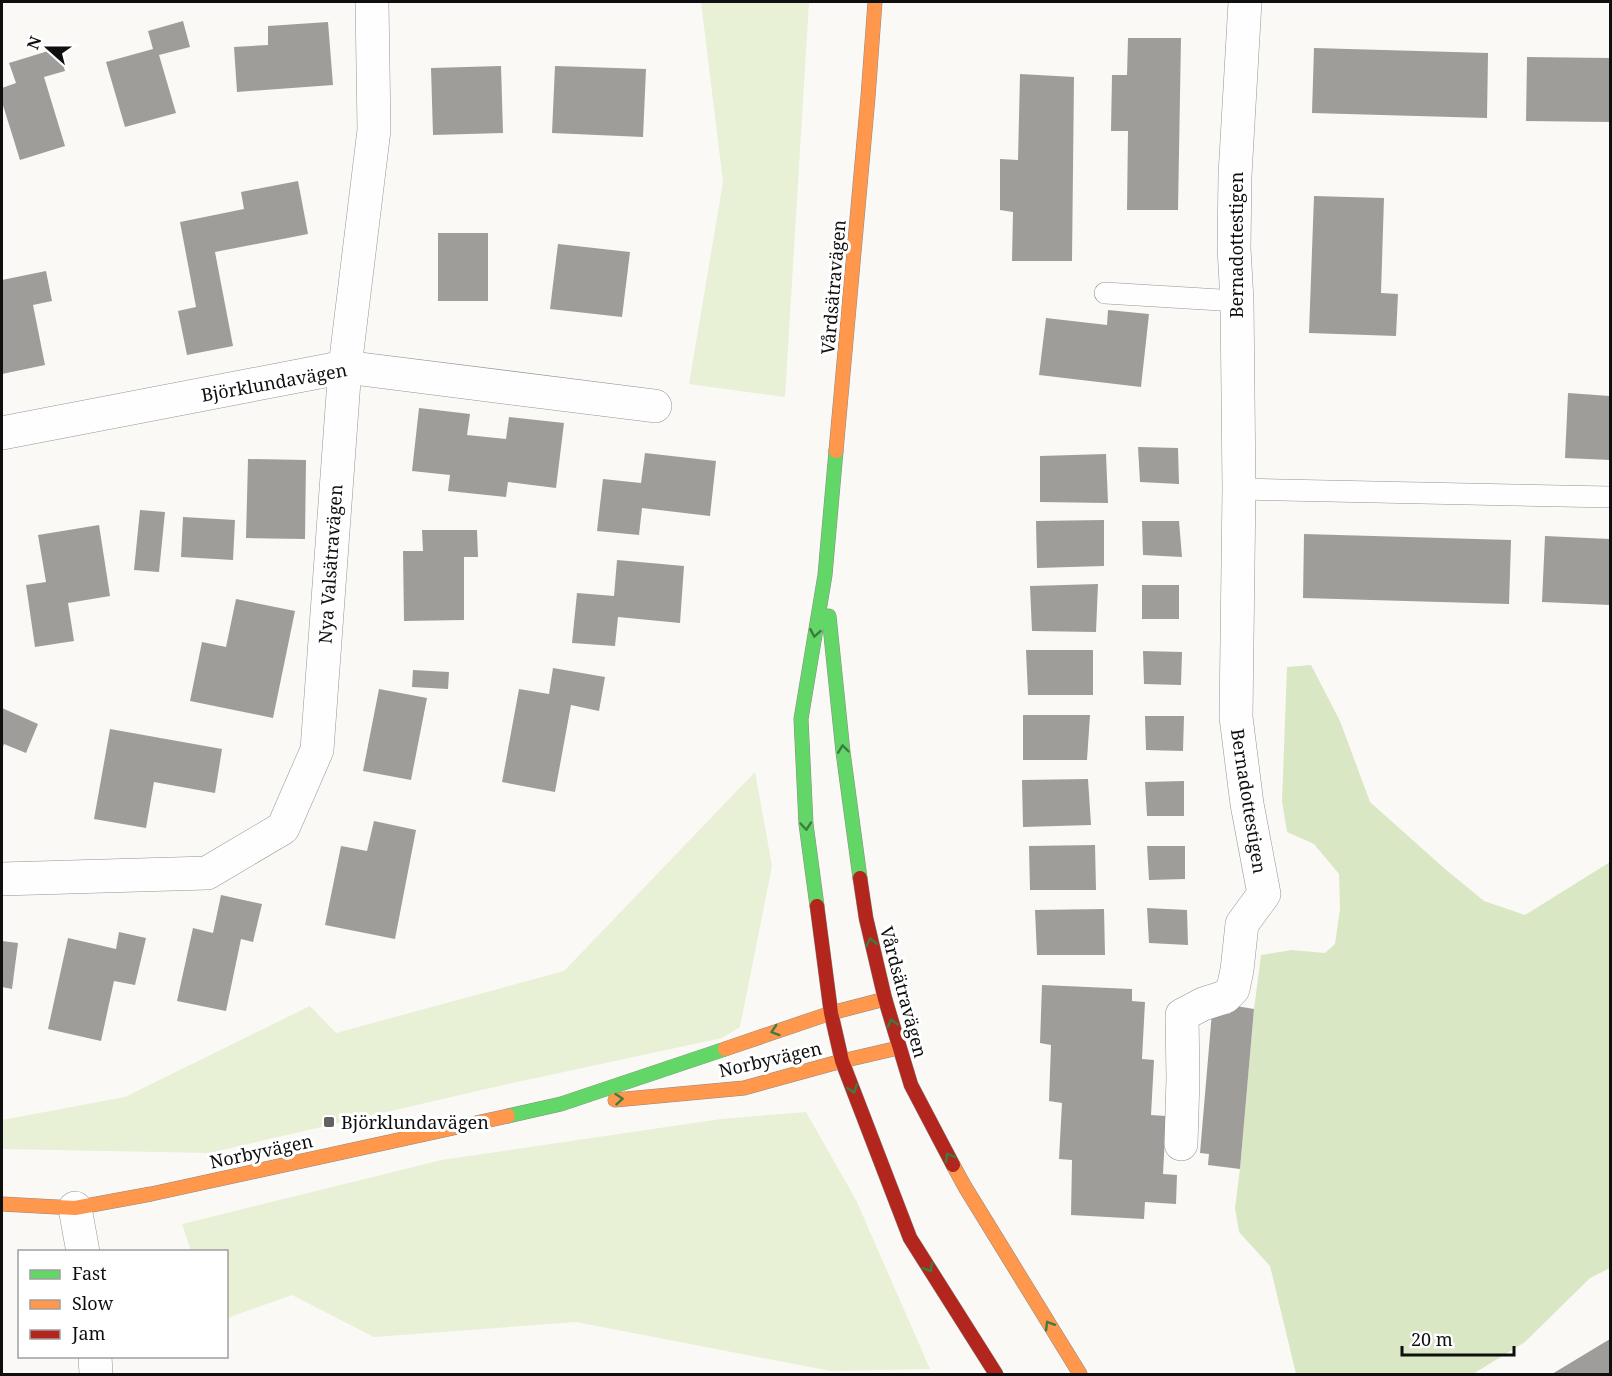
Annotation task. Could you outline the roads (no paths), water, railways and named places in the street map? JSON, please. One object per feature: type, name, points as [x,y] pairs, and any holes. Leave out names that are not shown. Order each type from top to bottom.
[{"type":"main road","name":"Vårdsätravägen","points":[[875,2],[825,575],[801,719],[806,824],[831,1013],[843,1061],[910,1238],[996,1374]]},
{"type":"main road","name":"Vårdsätravägen","points":[[825,575],[843,752],[866,918],[898,1048],[911,1086],[965,1187],[1080,1374]]},
{"type":"main road","name":"Norbyvägen","points":[[2,1204],[75,1208],[151,1194],[561,1104],[831,1013],[885,999]]},
{"type":"main road","name":"Norbyvägen","points":[[561,1104],[744,1088],[898,1048]]},
{"type":"street","name":"Nya Valsätravägen","points":[[2,879],[207,873],[283,828],[316,750],[345,367],[374,129],[372,2]]},
{"type":"street","name":"Bernadottestigen","points":[[1181,1144],[1182,1015],[1203,1004],[1225,997],[1233,988],[1242,924],[1264,894],[1247,804],[1236,717],[1239,489],[1237,301],[1234,248],[1235,175],[1245,2]]},
{"type":"street","name":"Björklundavägen","points":[[2,433],[345,367],[655,406]]},
{"type":"street","points":[[75,1208],[83,1250]]},
{"type":"street","points":[[95,1358],[96,1374]]},
{"type":"lane","points":[[1105,294],[1237,301]]},
{"type":"lane","points":[[1239,489],[1611,497]]},
{"type":"place","name":"Björklundavägen","points":[[329,1122]]}]
